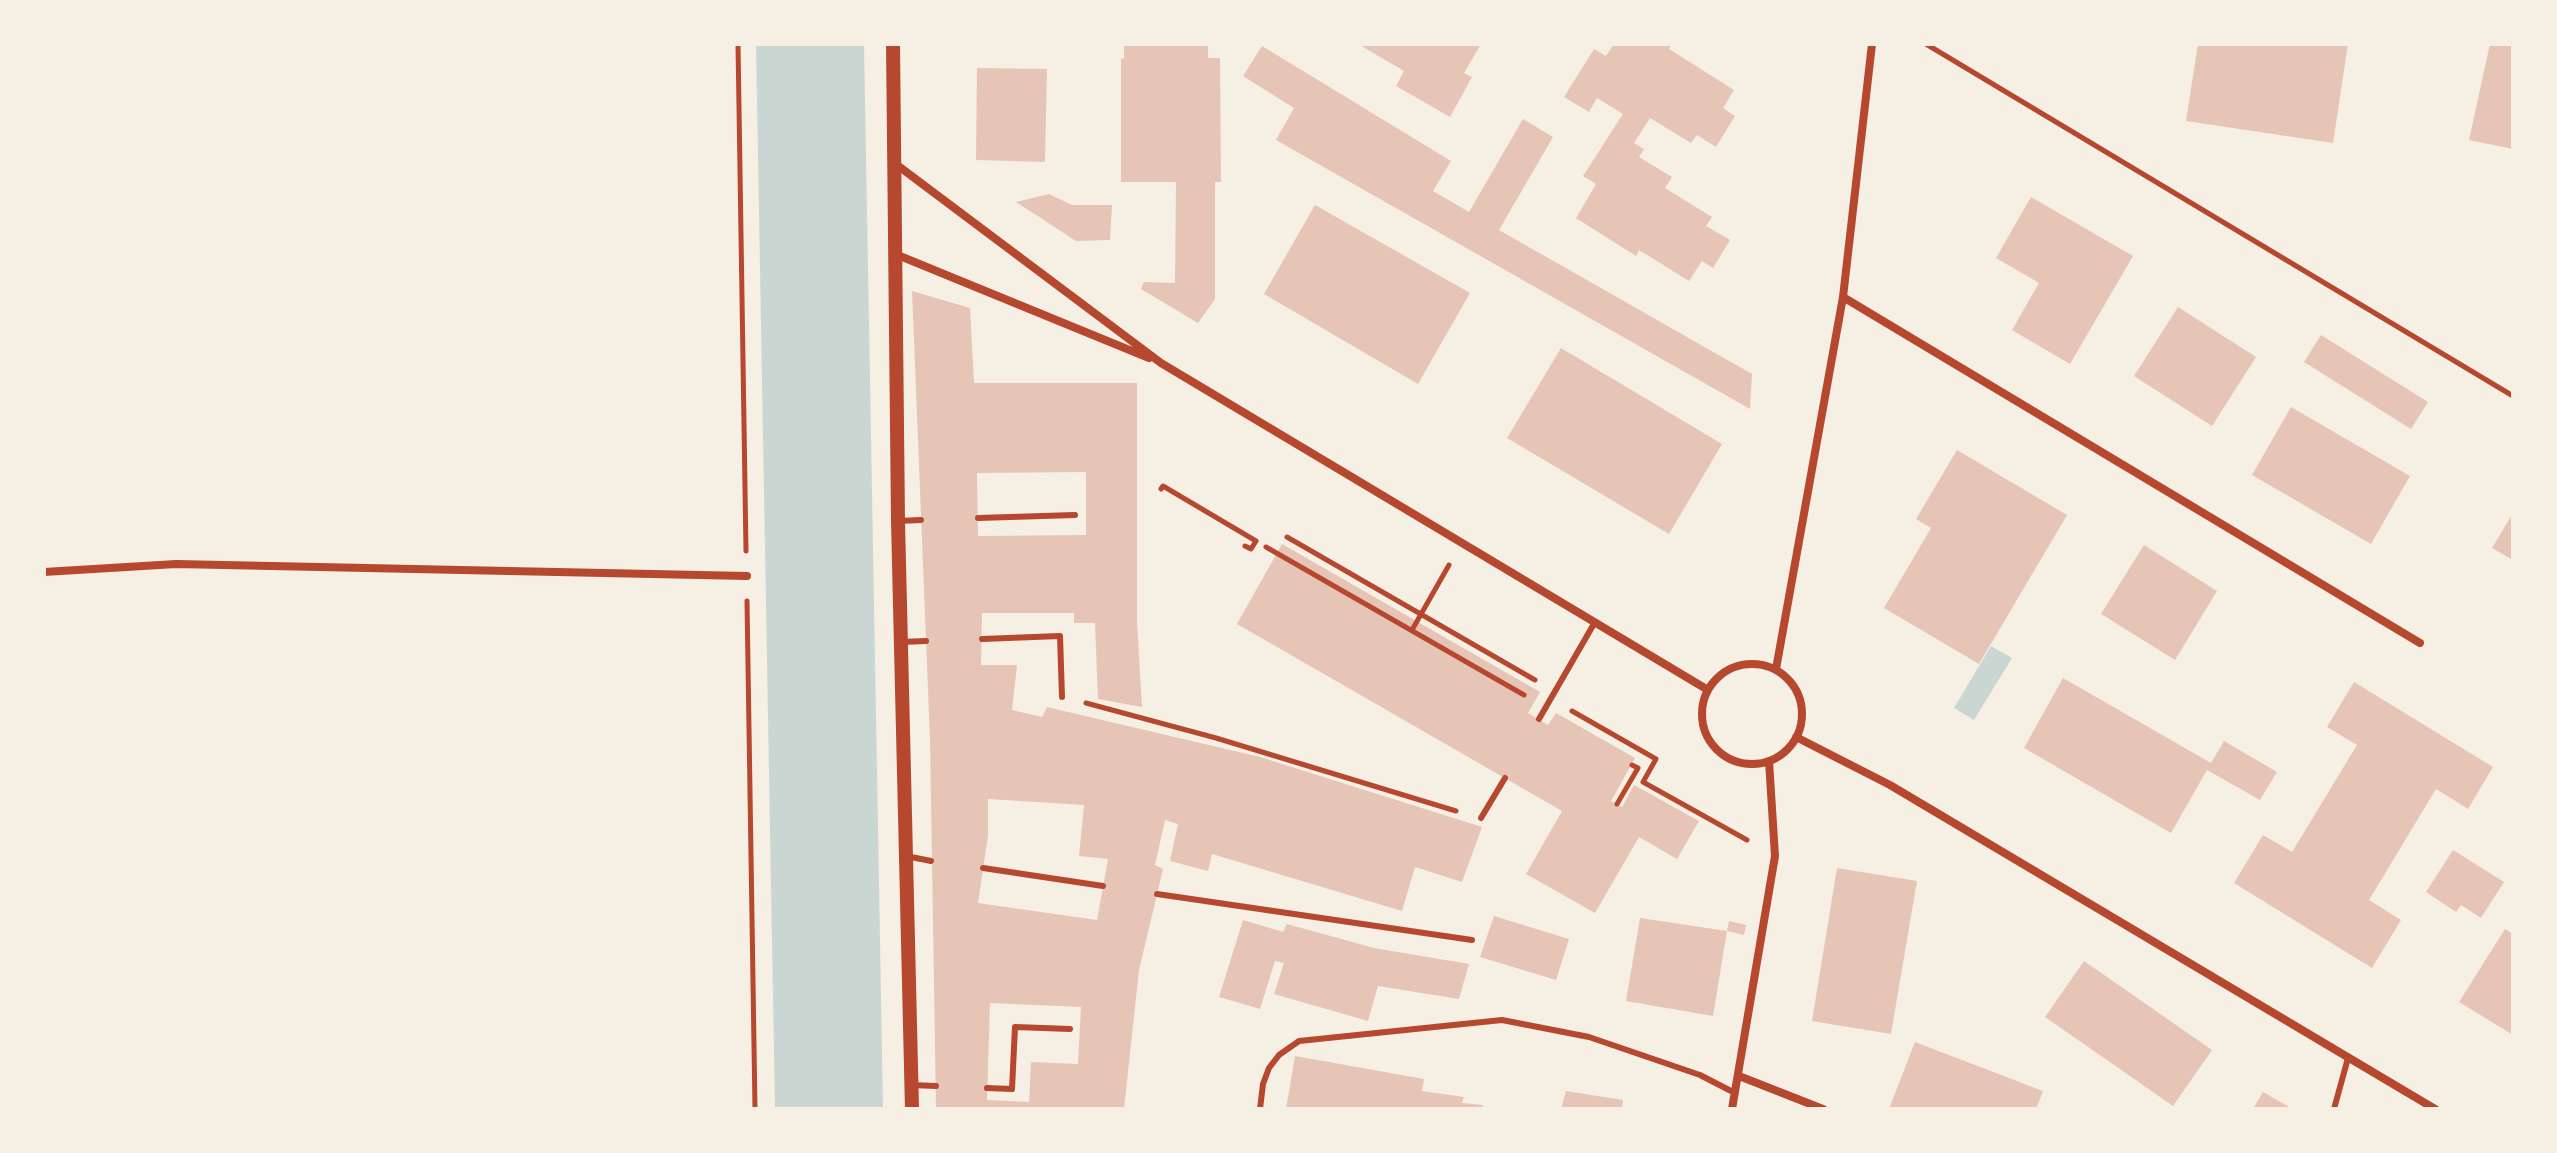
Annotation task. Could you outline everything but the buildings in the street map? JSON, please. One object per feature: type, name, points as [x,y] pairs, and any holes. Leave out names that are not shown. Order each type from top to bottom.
[{"type":"street","points":[[893,44],[900,642],[912,1109]]},
{"type":"street","points":[[1776,669],[1843,297],[1872,44]]},
{"type":"street","points":[[892,161],[1161,363],[1708,690]]},
{"type":"street","points":[[894,253],[1161,363]]},
{"type":"street","points":[[1843,297],[2420,643]]},
{"type":"street","points":[[44,572],[176,564],[747,576]]},
{"type":"street","points":[[1742,664],[1759,664],[1776,669],[1790,679],[1799,694],[1803,711],[1796,737],[1781,756],[1769,761],[1751,764],[1736,762],[1711,744],[1702,714],[1708,690],[1726,671],[1742,664]]},
{"type":"street","points":[[1796,737],[1890,785],[2435,1109]]},
{"type":"street","points":[[1732,1109],[1775,856],[1769,761]]},
{"type":"street","points":[[1739,1076],[1823,1109]]},
{"type":"lane","points":[[978,518],[1075,515]]},
{"type":"lane","points":[[898,521],[921,520]]},
{"type":"lane","points":[[1539,719],[1595,622]]},
{"type":"lane","points":[[982,639],[1060,636],[1062,697]]},
{"type":"lane","points":[[900,642],[926,641]]},
{"type":"lane","points":[[1481,818],[1505,778]]},
{"type":"lane","points":[[906,856],[931,861]]},
{"type":"lane","points":[[983,868],[1103,886]]},
{"type":"lane","points":[[1157,894],[1472,940]]},
{"type":"lane","points":[[1260,1109],[1263,1084],[1269,1068],[1279,1055],[1299,1041],[1502,1020],[1589,1037],[1700,1075],[1735,1093]]},
{"type":"lane","points":[[987,1088],[1012,1089],[1015,1027],[1070,1029]]},
{"type":"lane","points":[[2334,1109],[2348,1058]]},
{"type":"lane","points":[[912,1085],[936,1086]]},
{"type":"path","points":[[1926,44],[2513,396]]},
{"type":"path","points":[[1161,489],[1163,486],[1256,541],[1251,549],[1245,546]]},
{"type":"path","points":[[1287,537],[1542,684]]},
{"type":"path","points":[[1266,547],[1522,693]]},
{"type":"path","points":[[1412,630],[1441,579]]},
{"type":"path","points":[[1062,697],[1216,738],[1481,818]]},
{"type":"path","points":[[1551,699],[1656,759],[1643,782],[1775,856]]},
{"type":"path","points":[[1617,804],[1638,768],[1632,765]]},
{"type":"shaded area","points":[[756,44],[864,44],[883,1109],[775,1109]]},
{"type":"shaded area","points":[[1991,646],[2012,658],[1974,720],[1954,708]]}]
